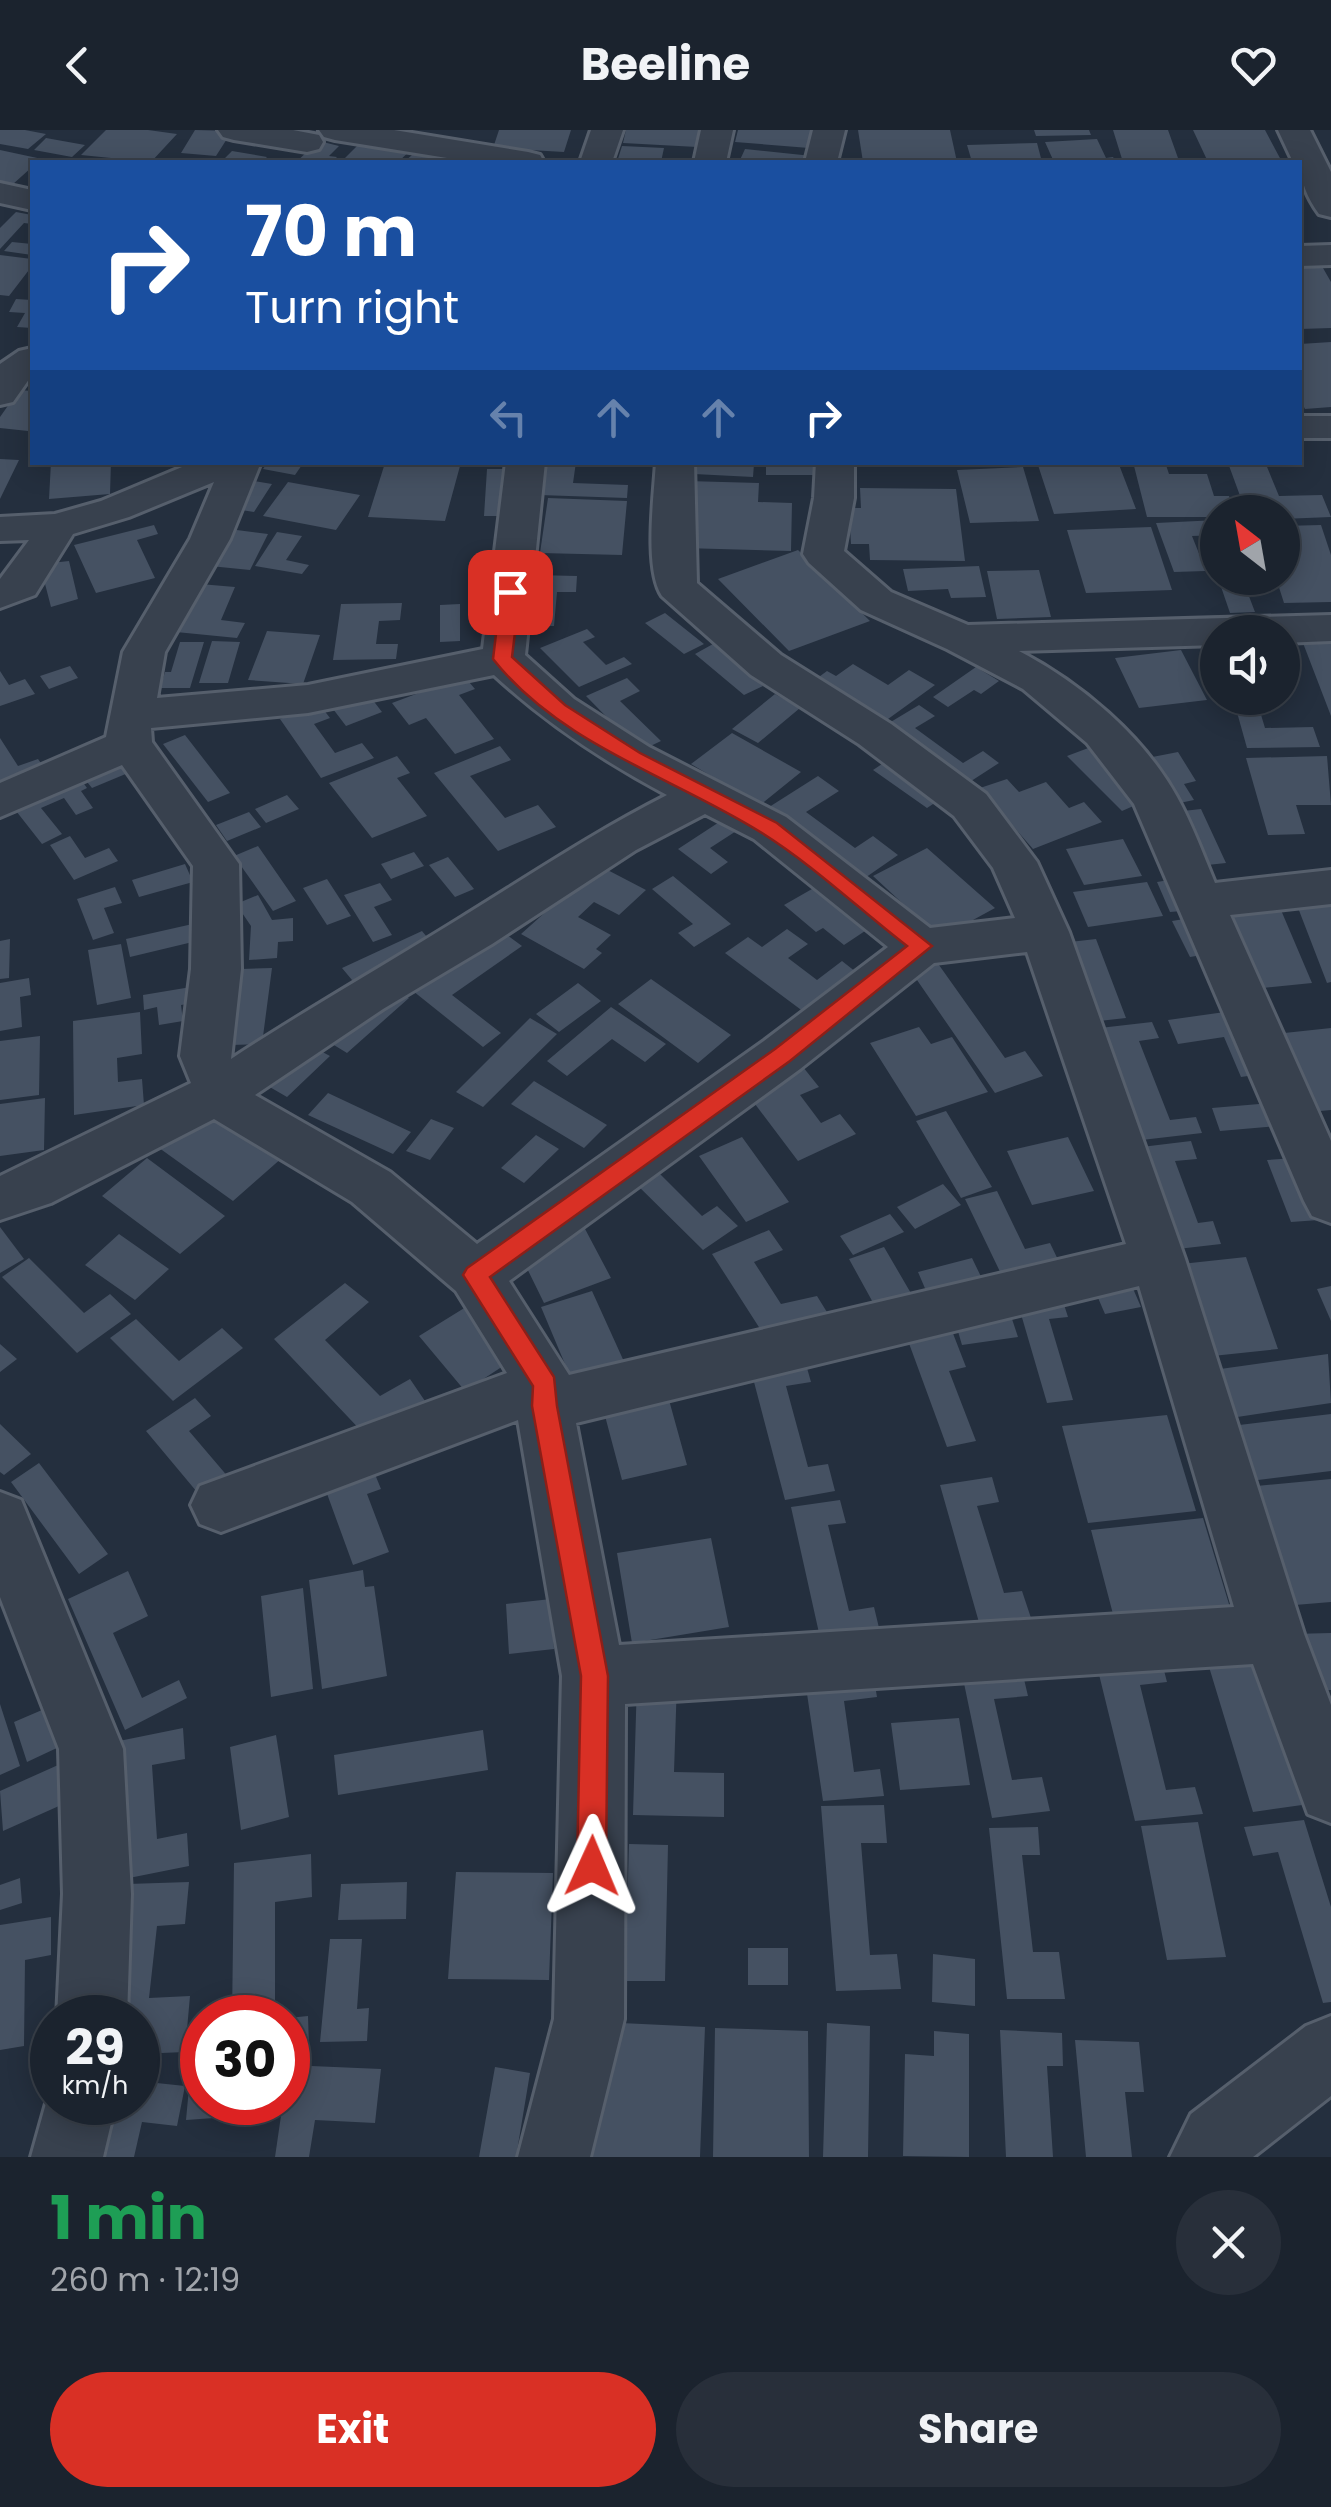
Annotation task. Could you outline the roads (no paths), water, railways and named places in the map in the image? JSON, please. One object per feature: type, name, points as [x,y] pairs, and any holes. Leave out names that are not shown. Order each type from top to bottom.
[{"type":"street","points":[[234,130],[507,160]]},
{"type":"street","points":[[597,160],[606,130]]},
{"type":"street","points":[[710,160],[718,130]]},
{"type":"street","points":[[822,160],[829,130]]},
{"type":"street","points":[[1294,130],[1331,207]]},
{"type":"street","points":[[0,193],[30,200]]},
{"type":"street","points":[[1302,256],[1331,255]]},
{"type":"street","points":[[0,351],[30,355]]},
{"type":"street","points":[[0,394],[14,371],[30,357]]},
{"type":"street","points":[[1302,427],[1331,427]]},
{"type":"street","points":[[0,529],[58,526],[114,510],[222,465]]},
{"type":"street","points":[[241,465],[210,539],[144,652],[131,730],[216,864],[216,969],[205,1056],[220,1092],[234,1108],[371,1187],[475,1275],[545,1395],[594,1676],[589,2019],[554,2157]]},
{"type":"street","points":[[503,659],[526,465]]},
{"type":"street","points":[[675,465],[673,534],[678,587],[766,665],[875,734],[970,804],[1014,862],[1046,932],[1158,1259],[1274,1634],[1331,1791]]},
{"type":"street","points":[[835,465],[834,498],[822,554],[876,601],[962,639],[1038,679],[1103,733],[1155,799],[1326,1180]]},
{"type":"street","points":[[0,595],[20,586],[58,526]]},
{"type":"street","points":[[962,639],[1331,628]]},
{"type":"street","points":[[0,801],[131,730],[503,659]]},
{"type":"street","points":[[503,659],[558,710],[634,758],[770,828],[921,946]]},
{"type":"street","points":[[0,1198],[32,1188],[220,1092],[365,996],[475,932],[620,839],[704,795]]},
{"type":"street","points":[[1202,902],[1331,888]]},
{"type":"street","points":[[475,1275],[782,1055],[921,946],[1046,932]]},
{"type":"street","points":[[220,1505],[545,1395],[1158,1259]]},
{"type":"street","points":[[0,1519],[92,1749],[97,1894],[93,1995]]},
{"type":"street","points":[[594,1676],[1274,1634]]},
{"type":"street","points":[[1206,2157],[1218,2140],[1331,2051]]},
{"type":"street","points":[[67,2157],[75,2125]]}]
